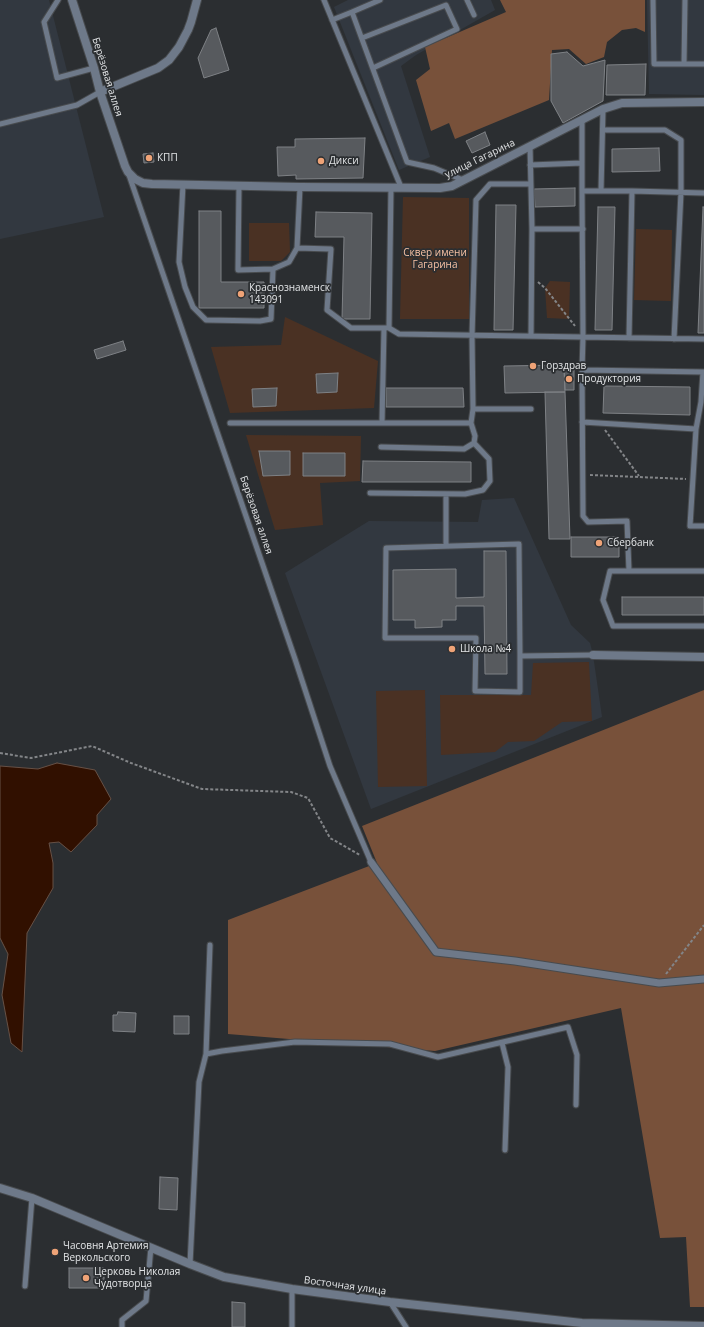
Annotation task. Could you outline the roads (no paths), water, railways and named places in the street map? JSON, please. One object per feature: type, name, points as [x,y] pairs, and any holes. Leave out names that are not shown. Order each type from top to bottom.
[{"type":"street","name":"Берёзовая аллея","points":[[72,0],[94,68],[100,92],[128,172]]},
{"type":"street","points":[[100,92],[158,68],[168,60],[179,47],[188,30],[197,0]]},
{"type":"street","name":"улица Гагарина","points":[[128,172],[135,179],[143,183],[152,184],[440,188],[452,186],[603,109],[622,103],[704,102]]},
{"type":"street","points":[[593,655],[704,657]]},
{"type":"street","points":[[371,862],[436,952],[515,961],[659,983],[704,979]]},
{"type":"street","name":"Восточная улица","points":[[0,1188],[32,1198],[224,1277],[292,1289],[390,1302],[582,1323],[704,1326]]},
{"type":"lane","points":[[58,0],[44,22],[57,78],[94,68]]},
{"type":"lane","points":[[324,0],[401,187]]},
{"type":"lane","points":[[332,20],[380,0]]},
{"type":"lane","points":[[467,0],[474,15]]},
{"type":"lane","points":[[653,0],[654,64],[704,64]]},
{"type":"lane","points":[[684,0],[684,64]]},
{"type":"lane","points":[[362,38],[446,5],[457,29],[373,68]]},
{"type":"lane","points":[[352,12],[407,162],[434,168],[463,180]]},
{"type":"lane","points":[[0,124],[78,105],[100,92]]},
{"type":"lane","points":[[601,191],[603,109]]},
{"type":"lane","points":[[582,120],[583,516],[588,522],[627,521],[629,571]]},
{"type":"lane","points":[[603,130],[665,130],[681,140],[681,192],[674,339]]},
{"type":"lane","points":[[530,146],[532,229],[531,336]]},
{"type":"lane","points":[[530,165],[582,163]]},
{"type":"lane","name":"Берёзовая аллея","points":[[128,172],[295,659],[330,766],[371,862]]},
{"type":"lane","points":[[182,184],[179,262],[184,287],[193,307],[206,320],[260,321],[271,319],[273,269]]},
{"type":"lane","points":[[381,447],[464,449],[474,443],[476,436],[471,423],[473,409],[472,336],[476,200],[490,184],[530,184]]},
{"type":"lane","points":[[239,185],[238,270],[273,269],[289,262],[297,248],[300,187]]},
{"type":"lane","points":[[382,423],[391,187]]},
{"type":"lane","points":[[582,191],[704,193]]},
{"type":"lane","points":[[629,338],[632,192]]},
{"type":"lane","points":[[532,229],[583,228]]},
{"type":"lane","points":[[297,248],[331,249],[327,310],[350,328],[386,328],[399,334],[704,340]]},
{"type":"lane","points":[[582,370],[704,372],[696,429],[690,526],[704,526]]},
{"type":"lane","points":[[473,409],[531,409]]},
{"type":"lane","points":[[582,422],[696,429]]},
{"type":"lane","points":[[230,423],[471,423]]},
{"type":"lane","points":[[370,493],[465,494],[483,490],[490,481],[489,459],[474,443]]},
{"type":"lane","points":[[446,494],[446,546]]},
{"type":"lane","points":[[519,544],[520,656],[520,692],[475,691],[476,638],[385,638],[386,548],[519,544]]},
{"type":"lane","points":[[704,571],[610,571],[603,600],[613,626],[704,626]]},
{"type":"lane","points":[[520,656],[593,655]]},
{"type":"lane","points":[[190,1264],[199,1082],[206,1054],[210,945]]},
{"type":"lane","points":[[206,1054],[303,1042],[390,1044],[438,1057],[568,1027],[576,1054],[576,1105]]},
{"type":"lane","points":[[502,1043],[508,1067],[505,1150]]},
{"type":"lane","points":[[25,1286],[32,1198]]},
{"type":"lane","points":[[122,1327],[122,1320],[146,1301],[151,1247]]},
{"type":"lane","points":[[292,1289],[292,1327]]},
{"type":"lane","points":[[390,1302],[406,1327]]},
{"type":"place","name":"КПП","points":[[149,158]]},
{"type":"place","name":"Дикси","points":[[321,161]]},
{"type":"place","name":"Краснознаменск 143091","points":[[241,294]]},
{"type":"place","name":"Горздрав","points":[[533,366]]},
{"type":"place","name":"Продуктория","points":[[569,379]]},
{"type":"place","name":"Сбербанк","points":[[599,543]]},
{"type":"place","name":"Школа №4","points":[[452,649]]},
{"type":"place","name":"Часовня Артемия Веркольского","points":[[55,1252]]},
{"type":"place","name":"Церковь Николая Чудотворца","points":[[86,1278]]},
{"type":"park label","name":"Сквер имени Гагарина","points":[[435,258]]}]
